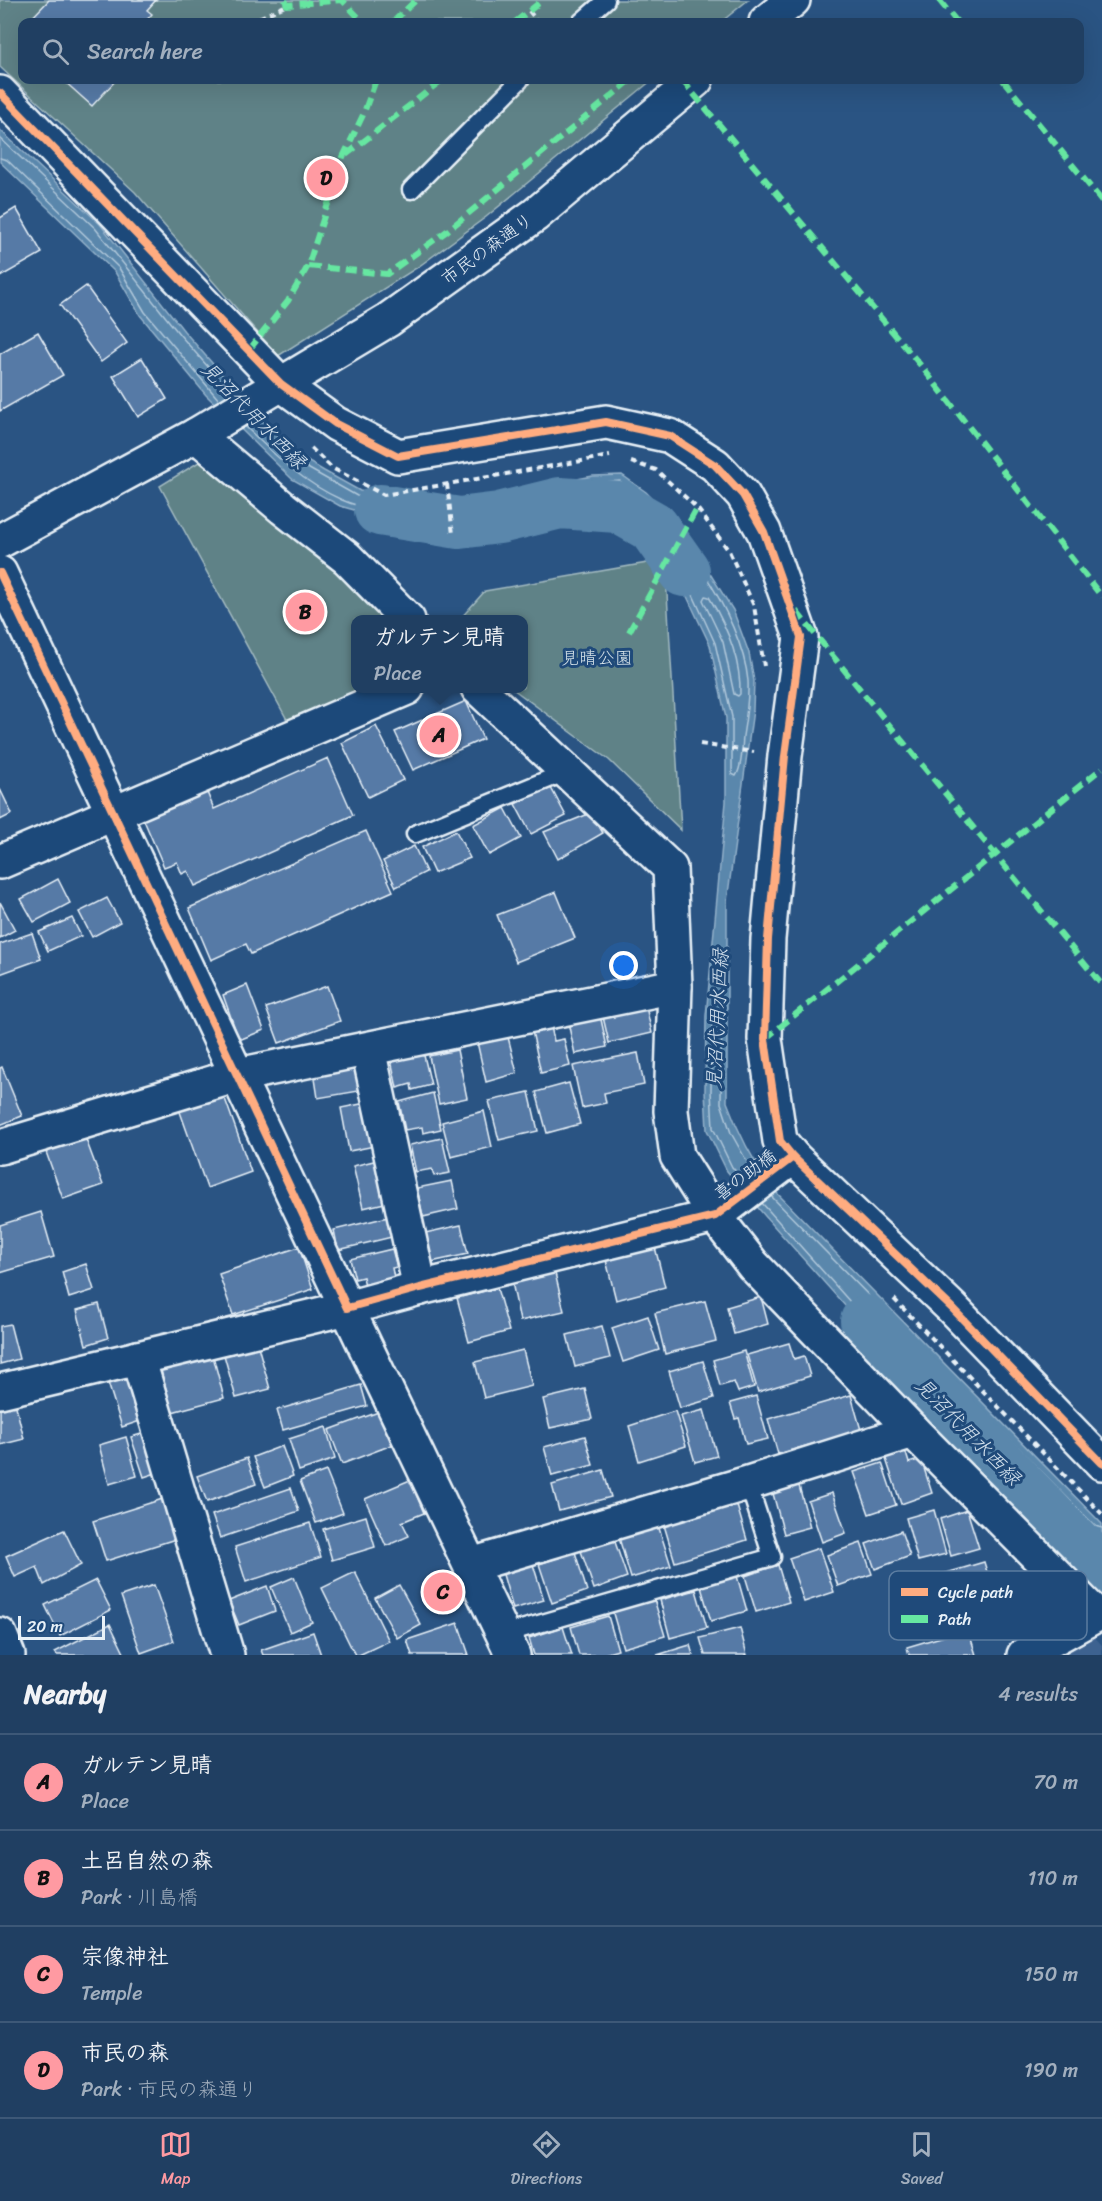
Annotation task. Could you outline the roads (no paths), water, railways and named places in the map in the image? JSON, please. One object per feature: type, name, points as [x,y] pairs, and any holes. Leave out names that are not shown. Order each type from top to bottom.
[{"type":"street","points":[[771,18],[794,0]]},
{"type":"street","name":"市民の森通り","points":[[196,435],[388,320],[535,215],[691,84]]},
{"type":"street","points":[[0,93],[271,390],[398,456],[606,422],[670,436],[715,465],[743,495],[764,532],[801,638],[785,756],[768,939],[765,1039],[780,1141],[793,1157],[952,1308],[1102,1463]]},
{"type":"street","points":[[0,542],[196,435],[347,558],[403,615]]},
{"type":"street","points":[[0,573],[347,1308],[509,1644]]},
{"type":"street","points":[[0,861],[395,693]]},
{"type":"street","points":[[483,693],[670,868],[675,986],[671,1111],[677,1156],[715,1216],[753,1265],[1052,1571]]},
{"type":"street","points":[[0,1147],[238,1075],[675,986]]},
{"type":"street","points":[[368,1049],[420,1288]]},
{"type":"street","name":"喜の助橋","points":[[715,1216],[793,1157]]},
{"type":"street","points":[[0,1391],[347,1308],[715,1216]]},
{"type":"street","points":[[138,1358],[227,1655]]},
{"type":"street","points":[[471,1564],[748,1483],[913,1431]]},
{"type":"street","points":[[1087,1606],[1099,1618]]},
{"type":"street","points":[[0,1635],[8,1655]]},
{"type":"street","points":[[1024,1655],[1054,1640]]},
{"type":"lane","points":[[586,18],[606,0]]},
{"type":"lane","points":[[411,190],[516,84]]},
{"type":"lane","points":[[415,834],[567,772]]},
{"type":"lane","points":[[509,1644],[772,1557],[748,1483]]},
{"type":"water","points":[[0,130],[100,224],[184,331],[268,427],[292,452],[324,471],[360,491],[439,505],[593,476],[622,475],[646,492],[674,521],[733,610],[749,653],[754,681],[753,710],[727,901],[727,1102],[746,1147],[772,1188],[1102,1524],[1102,1557],[934,1388],[896,1363],[727,1171],[707,1130],[706,1016],[726,802],[726,718],[710,645],[683,588],[656,543],[626,502],[561,508],[493,522],[424,521],[372,515],[340,506],[292,479],[206,395],[140,315],[115,272],[0,162]]},
{"type":"waterway","name":"見沼代用水西縁","points":[[380,510],[459,523],[499,518],[560,503],[618,507],[653,527],[684,571]]},
{"type":"waterway","name":"見沼代用水西緑","points":[[866,1321],[909,1370],[1102,1571]]},
{"type":"place","name":"市民の森","points":[[326,178]]},
{"type":"place","name":"土呂自然の森","points":[[305,612]]},
{"type":"place","name":"ガルテン見晴","points":[[439,735]]},
{"type":"place","name":"宗像神社","points":[[443,1592]]},
{"type":"park label","name":"見晴公園","points":[[597,658]]}]
